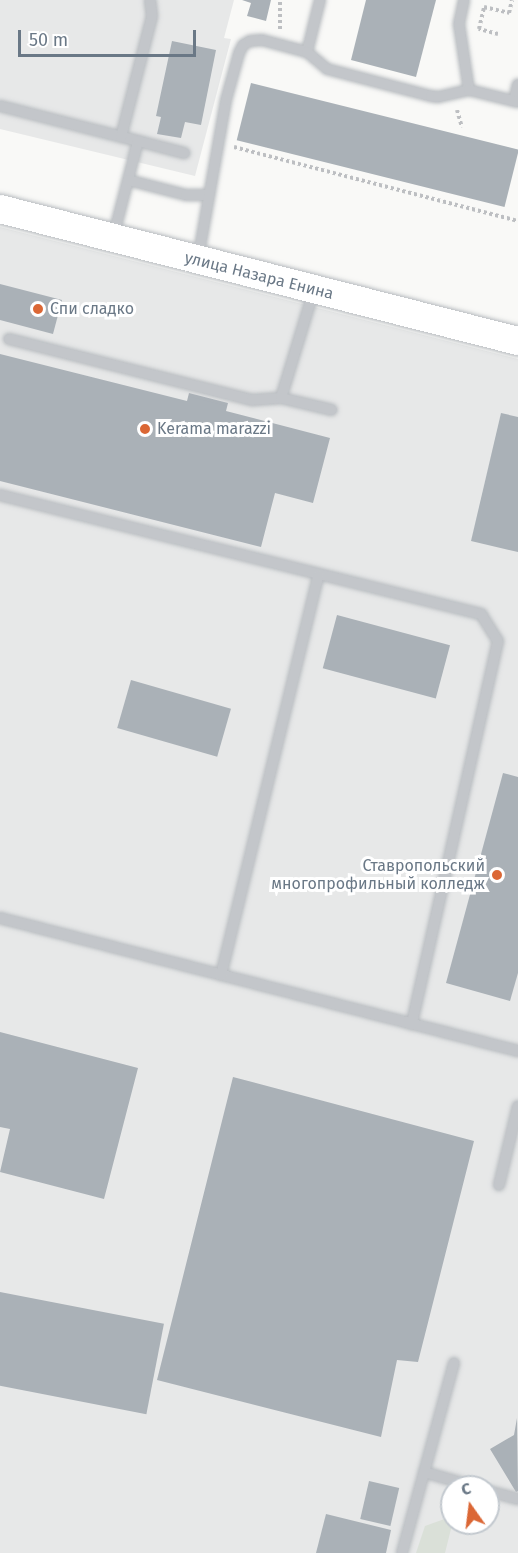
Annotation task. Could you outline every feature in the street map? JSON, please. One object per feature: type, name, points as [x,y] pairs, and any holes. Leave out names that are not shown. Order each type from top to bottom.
[{"type":"main road","name":"улица Назара Енина","points":[[0,209],[518,341]]},
{"type":"lane","points":[[120,137],[152,16],[150,0]]},
{"type":"lane","points":[[307,52],[320,0]]},
{"type":"lane","points":[[464,0],[459,24],[469,90]]},
{"type":"lane","points":[[198,260],[226,100],[238,53],[243,45],[262,40],[307,52],[327,69],[438,97],[469,90],[516,102],[518,84]]},
{"type":"lane","points":[[0,106],[184,153]]},
{"type":"lane","points":[[113,238],[138,141]]},
{"type":"lane","points":[[128,180],[186,195],[209,195]]},
{"type":"lane","points":[[281,398],[314,290]]},
{"type":"lane","points":[[9,339],[252,400],[281,398],[332,410]]},
{"type":"lane","points":[[0,495],[318,576],[481,614],[498,641],[412,1024]]},
{"type":"lane","points":[[221,975],[318,576]]},
{"type":"lane","points":[[0,918],[518,1051]]},
{"type":"lane","points":[[499,1185],[518,1106]]},
{"type":"lane","points":[[402,1553],[454,1363]]},
{"type":"lane","points":[[424,1472],[440,1477]]},
{"type":"lane","points":[[500,1494],[518,1499]]},
{"type":"path","points":[[280,0],[280,29]]},
{"type":"path","points":[[498,34],[479,28],[484,7],[509,13],[512,0]]},
{"type":"path","points":[[457,109],[462,127]]},
{"type":"path","points":[[218,144],[518,221]]},
{"type":"shaded area","points":[[0,0],[234,0],[224,38],[231,39],[195,176],[0,129]]},
{"type":"shaded area","points":[[0,227],[518,359],[518,1553],[0,1553]]},
{"type":"shaded area","points":[[440,1521],[440,1535],[450,1535],[445,1553],[416,1553],[425,1526]]},
{"type":"building","points":[[242,0],[271,0],[266,21],[247,16],[251,3]]},
{"type":"building","points":[[366,0],[436,0],[416,77],[351,60]]},
{"type":"building","points":[[172,41],[216,50],[201,125],[185,122],[181,138],[157,134],[161,117],[156,116]]},
{"type":"building","points":[[251,83],[518,150],[505,207],[237,140]]},
{"type":"building","points":[[0,284],[62,300],[53,334],[0,320]]},
{"type":"building","points":[[0,354],[187,401],[189,393],[228,403],[226,411],[330,438],[313,503],[275,493],[261,547],[0,481]]},
{"type":"building","points":[[501,413],[518,417],[518,552],[471,541]]},
{"type":"building","points":[[337,615],[450,645],[436,698],[323,668]]},
{"type":"building","points":[[131,680],[231,709],[217,757],[117,728]]},
{"type":"building","name":"Ставропольский многопрофильный колледж","points":[[503,773],[518,777],[518,973],[510,1001],[446,983]]},
{"type":"building","points":[[0,1032],[138,1068],[104,1199],[0,1172],[10,1129],[0,1127]]},
{"type":"building","points":[[233,1077],[474,1141],[418,1362],[397,1360],[381,1437],[157,1380]]},
{"type":"building","points":[[0,1292],[164,1324],[146,1414],[0,1386]]},
{"type":"building","points":[[517,1418],[518,1491],[516,1492],[490,1449],[514,1435]]},
{"type":"building","points":[[369,1481],[399,1488],[390,1526],[360,1519]]},
{"type":"building","points":[[326,1514],[391,1530],[386,1553],[316,1553]]},
{"type":"place","name":"Спи сладко","points":[[38,309]]},
{"type":"place","name":"Kerama marazzi","points":[[145,429]]},
{"type":"place","name":"Ставропольский многопрофильный колледж","points":[[497,875]]}]
